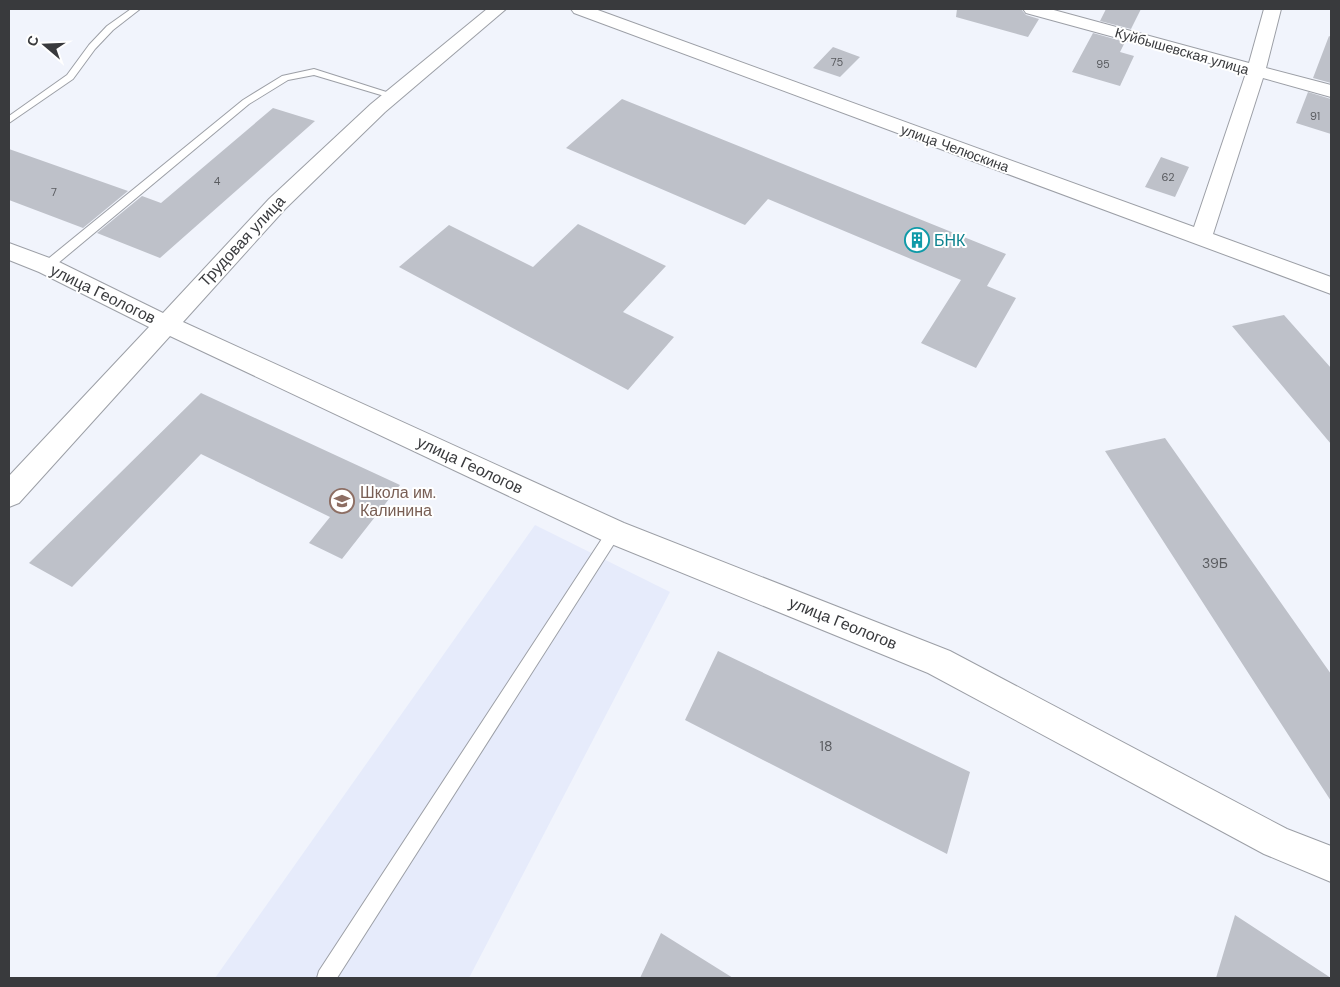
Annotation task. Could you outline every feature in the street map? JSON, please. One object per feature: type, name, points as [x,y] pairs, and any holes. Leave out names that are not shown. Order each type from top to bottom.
[{"type":"street","name":"Трудовая улица","points":[[9,495],[277,204],[378,108],[497,9]]},
{"type":"street","name":"улица Челюскина","points":[[580,9],[1331,286]]},
{"type":"street","name":"Куйбышевская улица","points":[[1032,9],[1331,91]]},
{"type":"street","points":[[1201,239],[1256,71],[1273,9]]},
{"type":"street","name":"улица Геологов","points":[[9,251],[47,266],[165,324],[614,532],[940,662],[1276,842],[1331,864]]},
{"type":"lane","points":[[9,120],[70,77],[92,47],[110,28],[136,9]]},
{"type":"lane","points":[[47,266],[246,102],[285,78],[314,72],[394,96]]},
{"type":"lane","points":[[326,978],[614,532]]},
{"type":"shaded area","points":[[535,525],[670,592],[469,978],[215,978]]},
{"type":"building","points":[[957,9],[1021,9],[1026,15],[1039,19],[1028,37],[956,17]]},
{"type":"building","points":[[1106,9],[1141,9],[1131,29],[1100,21]]},
{"type":"building","points":[[1093,33],[1125,42],[1120,52],[1134,56],[1120,86],[1072,72]]},
{"type":"building","points":[[1329,36],[1331,37],[1331,83],[1313,78]]},
{"type":"building","points":[[833,47],[860,57],[840,77],[813,68]]},
{"type":"building","points":[[1308,92],[1331,99],[1331,134],[1296,123]]},
{"type":"building","points":[[622,99],[1006,254],[987,286],[1016,298],[976,368],[921,343],[961,280],[768,199],[745,225],[566,148]]},
{"type":"building","points":[[273,108],[315,121],[160,258],[97,233],[142,196],[161,203]]},
{"type":"building","points":[[9,149],[128,191],[83,228],[9,200]]},
{"type":"building","points":[[1161,157],[1189,167],[1175,197],[1145,187]]},
{"type":"building","points":[[578,224],[666,266],[623,312],[674,337],[628,390],[399,267],[449,225],[533,267]]},
{"type":"building","points":[[1284,315],[1331,368],[1331,444],[1232,326]]},
{"type":"building","name":"Школа им. Калинина","points":[[201,393],[400,485],[342,559],[309,543],[330,517],[201,454],[72,587],[29,563]]},
{"type":"building","points":[[1165,438],[1331,674],[1331,801],[1105,451]]},
{"type":"building","points":[[718,651],[970,772],[947,854],[685,720]]},
{"type":"building","points":[[1235,915],[1331,978],[1216,978]]},
{"type":"building","points":[[661,933],[733,978],[640,978]]},
{"type":"place","name":"БНК","points":[[917,240]]},
{"type":"place","name":"Школа им. Калинина","points":[[342,501]]}]
